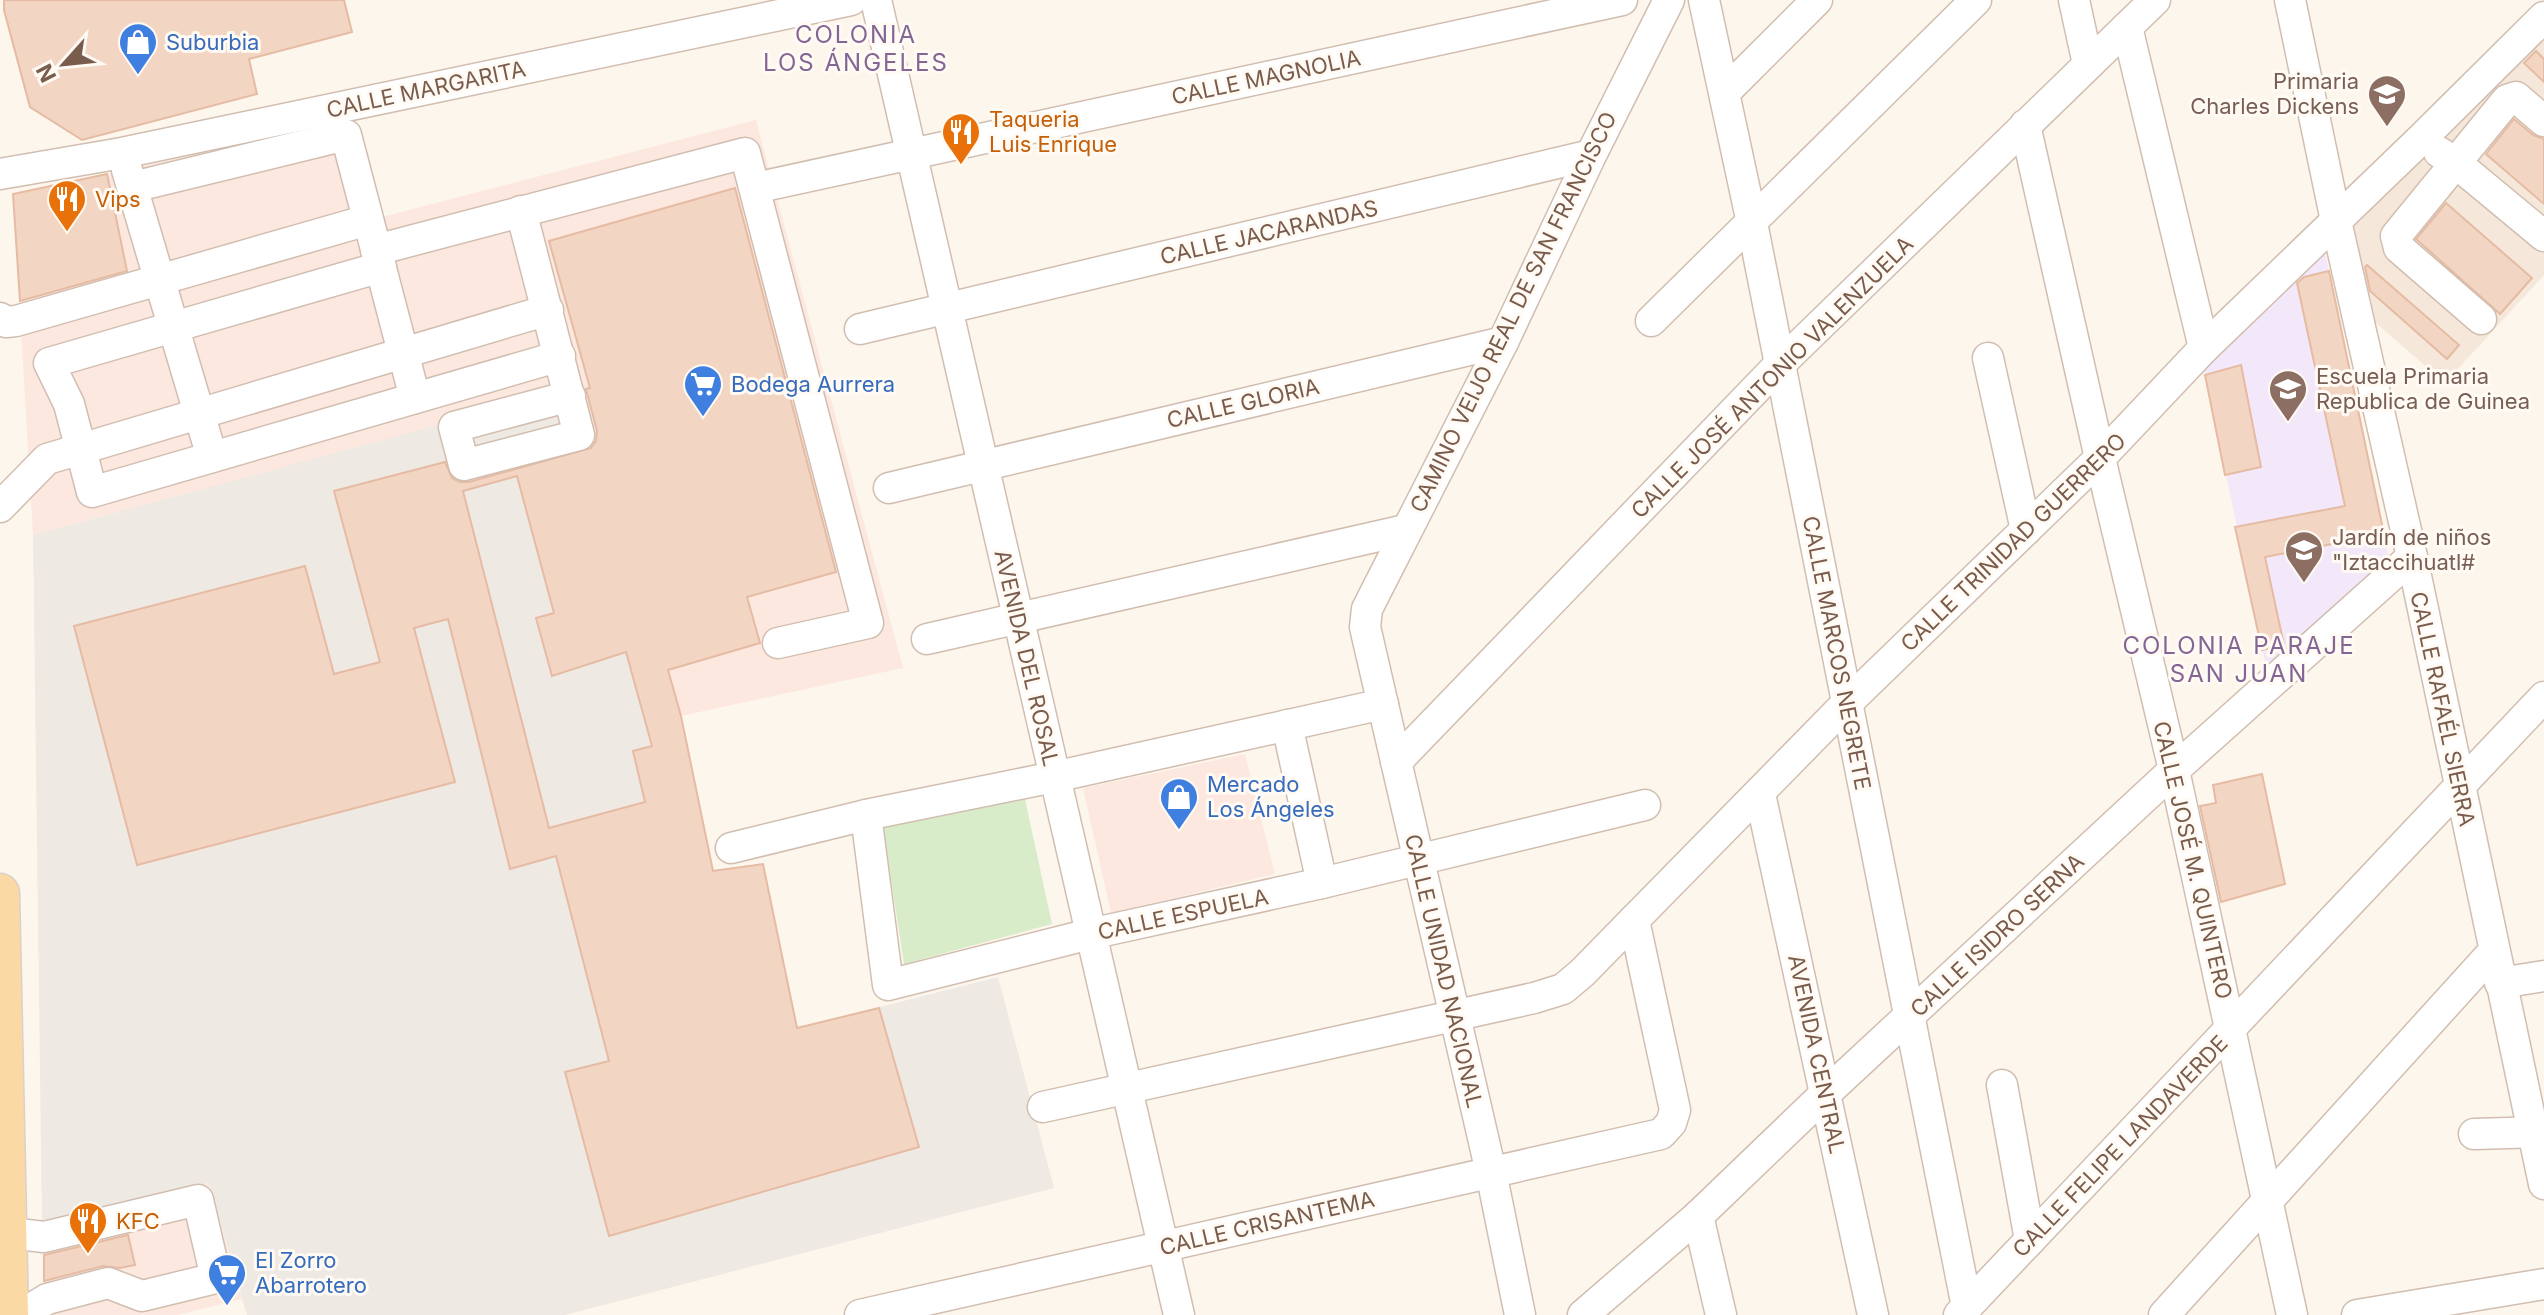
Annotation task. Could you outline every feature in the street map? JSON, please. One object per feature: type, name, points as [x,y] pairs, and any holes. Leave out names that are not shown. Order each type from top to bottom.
[{"type":"main road","points":[[0,893],[9,1315]]},
{"type":"street","name":"CALLE MARGARITA","points":[[0,174],[122,153],[851,0]]},
{"type":"street","name":"AVENIDA DEL ROSAL","points":[[876,0],[1179,1315]]},
{"type":"street","name":"CALLE MAGNOLIA","points":[[755,188],[1622,0]]},
{"type":"street","name":"CAMINO VEIJO REAL DE SAN FRANCISCO","points":[[1365,627],[1367,609],[1405,530],[1503,342],[1591,155],[1669,0]]},
{"type":"street","name":"CALLE MARCOS NEGRETE","points":[[1704,0],[1752,223],[1909,1016],[1963,1311]]},
{"type":"street","points":[[1725,92],[1817,0]]},
{"type":"street","points":[[1651,321],[1976,0]]},
{"type":"street","points":[[2074,0],[2088,64]]},
{"type":"street","name":"CALLE JOSÉ ANTONIO VALENZUELA","points":[[1396,762],[1779,365],[2155,0]]},
{"type":"street","name":"CALLE RAFAÉL SIERRA","points":[[2299,4],[2336,221],[2412,557],[2493,952],[2538,1133],[2544,1184]]},
{"type":"street","name":"CALLE TRINIDAD GUERRERO","points":[[1043,1107],[1454,1017],[1563,989],[1847,703],[2100,458],[2204,348],[2544,17]]},
{"type":"street","points":[[2127,27],[2204,348]]},
{"type":"street","points":[[2481,319],[2399,248],[2396,236],[2507,100],[2516,97],[2544,121]]},
{"type":"street","name":"CALLE JOSÉ M. QUINTERO","points":[[2025,125],[2174,770],[2292,1315]]},
{"type":"street","points":[[250,126],[259,156]]},
{"type":"street","points":[[133,187],[346,135],[415,398]]},
{"type":"street","points":[[2422,138],[2544,236]]},
{"type":"street","points":[[122,153],[212,457]]},
{"type":"street","points":[[560,356],[92,492],[69,404],[49,363],[174,327],[521,211],[745,153],[868,623],[778,643]]},
{"type":"street","name":"CALLE JACARANDAS","points":[[860,329],[1591,155]]},
{"type":"street","points":[[521,211],[570,396]]},
{"type":"street","points":[[0,318],[6,322],[16,321],[368,220]]},
{"type":"street","points":[[0,507],[47,459],[548,310]]},
{"type":"street","name":"CALLE GLORIA","points":[[889,488],[1503,342]]},
{"type":"street","points":[[1988,358],[2026,530]]},
{"type":"street","points":[[927,639],[1405,530]]},
{"type":"street","name":"CALLE ISIDRO SERNA","points":[[1583,1315],[1698,1216],[2174,770],[2412,557]]},
{"type":"street","name":"CALLE UNIDAD NACIONAL","points":[[1365,627],[1491,1172],[1520,1315]]},
{"type":"street","name":"CALLE FELIPE LANDAVERDE","points":[[1963,1311],[2544,697]]},
{"type":"street","points":[[731,848],[866,815],[1383,704]]},
{"type":"street","points":[[1287,725],[1322,883]]},
{"type":"street","name":"AVENIDA CENTRAL","points":[[1760,794],[1873,1315]]},
{"type":"street","name":"CALLE ESPUELA","points":[[866,815],[888,985],[1090,934],[1322,883],[1645,805]]},
{"type":"street","name":"CALLE CRISANTEMA","points":[[860,1315],[1661,1134],[1671,1123],[1675,1110],[1634,920]]},
{"type":"street","points":[[2164,1315],[2493,952]]},
{"type":"street","points":[[2500,983],[2544,976]]},
{"type":"street","points":[[2002,1085],[2030,1240]]},
{"type":"street","points":[[2474,1134],[2538,1133]]},
{"type":"street","points":[[9,1233],[44,1237],[198,1200],[216,1278],[142,1296],[108,1283],[47,1299],[21,1315]]},
{"type":"street","points":[[1698,1216],[1721,1315]]},
{"type":"street","points":[[2357,1315],[2544,1284]]},
{"type":"shaded area","points":[[2544,17],[2544,275],[2445,383],[2353,303],[2337,226]]},
{"type":"shaded area","points":[[355,120],[378,218],[756,120],[903,668],[681,716],[589,385],[33,535],[13,194]]},
{"type":"shaded area","name":"Escuela Primaria Republica de Guinea","points":[[2322,238],[2389,559],[2266,666],[2202,360]]},
{"type":"shaded area","points":[[589,384],[681,716],[713,870],[763,864],[797,1028],[998,977],[1054,1188],[565,1315],[247,1315],[209,1183],[42,1225],[33,535]]},
{"type":"shaded area","name":"Mercado Los Ángeles","points":[[1245,754],[1275,874],[1111,913],[1083,788]]},
{"type":"shaded area","points":[[209,1183],[242,1299],[177,1315],[45,1315],[42,1225]]},
{"type":"green space","points":[[1023,790],[1052,924],[904,964],[883,827]]},
{"type":"building","name":"Suburbia","points":[[4,0],[344,0],[352,32],[249,59],[257,94],[82,140],[30,107]]},
{"type":"building","points":[[2536,51],[2544,59],[2544,82],[2524,63]]},
{"type":"building","points":[[2514,119],[2533,135],[2544,139],[2544,204],[2486,154]]},
{"type":"building","name":"Vips","points":[[107,174],[127,271],[20,301],[13,194]]},
{"type":"building","points":[[735,188],[836,572],[747,597],[760,643],[668,670],[681,716],[713,871],[763,864],[797,1028],[879,1008],[919,1147],[609,1236],[565,1072],[609,1061],[556,856],[510,869],[448,619],[414,628],[455,782],[137,865],[74,626],[305,566],[334,674],[380,662],[334,491],[445,462],[452,478],[469,482],[591,448],[596,441],[597,431],[586,389],[590,388],[549,241]],"holes":[[[517,476],[554,613],[536,618],[552,676],[626,652],[652,746],[633,751],[645,802],[549,828],[463,491]]]},
{"type":"building","points":[[2446,203],[2532,278],[2500,314],[2416,239]]},
{"type":"building","points":[[2367,265],[2459,345],[2447,359],[2370,291]]},
{"type":"building","points":[[2329,271],[2384,534],[2265,557],[2284,645],[2262,650],[2235,527],[2345,506],[2297,283],[2304,277]]},
{"type":"building","points":[[2241,365],[2261,467],[2225,475],[2205,375]]},
{"type":"building","points":[[2262,774],[2285,884],[2221,902],[2200,806],[2216,803],[2213,785]]},
{"type":"building","name":"KFC","points":[[128,1235],[135,1265],[120,1268],[103,1266],[44,1281],[44,1255]]},
{"type":"place","name":"Suburbia","points":[[138,76]]},
{"type":"place","name":"Primaria Charles Dickens","points":[[2387,128]]},
{"type":"place","name":"Taqueria Luis Enrique","points":[[961,166]]},
{"type":"place","name":"Vips","points":[[67,233]]},
{"type":"place","name":"Bodega Aurrera","points":[[703,418]]},
{"type":"place","name":"Escuela Primaria Republica de Guinea","points":[[2288,423]]},
{"type":"place","name":"Jardín de niños \"Iztaccihuatl#","points":[[2304,584]]},
{"type":"place","name":"Mercado Los Ángeles","points":[[1179,831]]},
{"type":"place","name":"KFC","points":[[88,1255]]},
{"type":"place","name":"El Zorro Abarrotero","points":[[227,1307]]},
{"type":"district","name":"COLONIA LOS ÁNGELES","points":[[856,49]]},
{"type":"district","name":"COLONIA PARAJE SAN JUAN","points":[[2239,660]]}]
